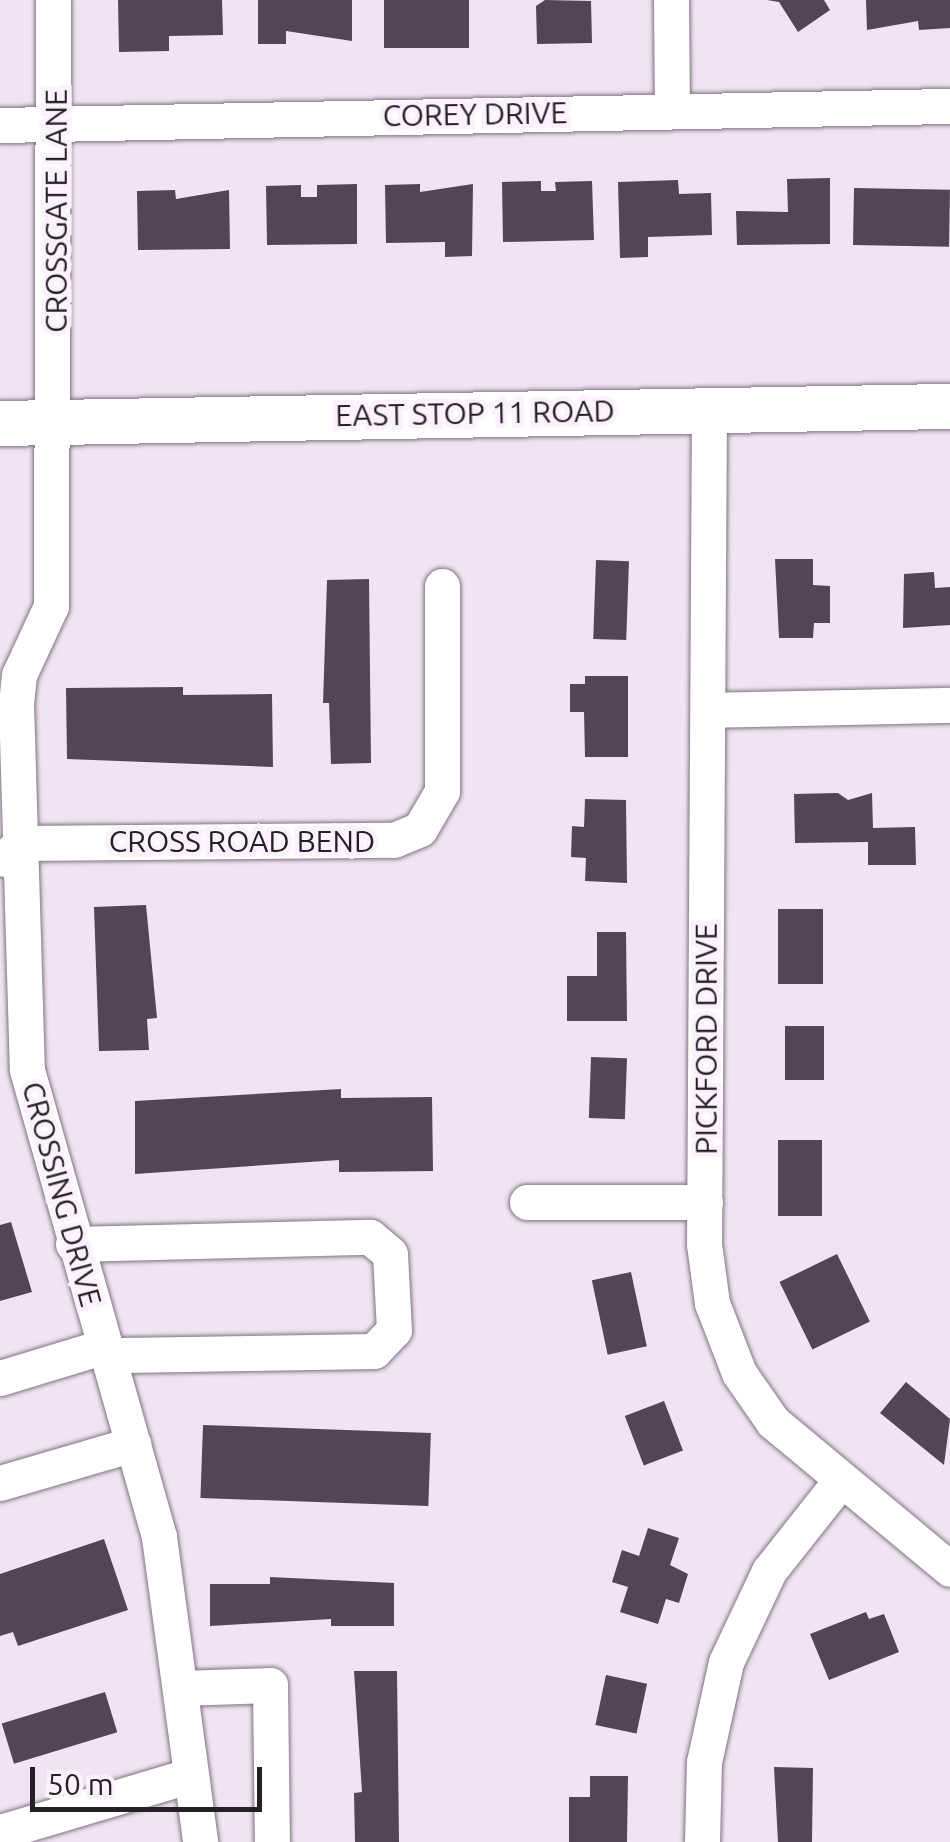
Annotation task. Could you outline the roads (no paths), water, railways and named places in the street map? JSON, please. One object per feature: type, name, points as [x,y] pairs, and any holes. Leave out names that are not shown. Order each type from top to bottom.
[{"type":"main road","name":"EAST STOP 11 ROAD","points":[[0,423],[950,406]]},
{"type":"street","name":"CROSSGATE LANE","points":[[53,0],[57,422]]},
{"type":"street","points":[[671,0],[672,111]]},
{"type":"street","name":"COREY DRIVE","points":[[0,124],[950,106]]},
{"type":"street","name":"PICKFORD DRIVE","points":[[709,410],[705,1202],[712,1303],[739,1372],[773,1422],[950,1570]]},
{"type":"street","name":"CROSSING DRIVE","points":[[57,422],[51,613],[17,690],[10,854],[12,978],[30,1090],[165,1565],[200,1842]]},
{"type":"street","name":"CROSS ROAD BEND","points":[[10,854],[394,840],[420,829],[442,791],[442,586]]},
{"type":"street","points":[[708,710],[950,705]]},
{"type":"street","points":[[527,1202],[705,1202]]},
{"type":"street","points":[[0,1378],[106,1351],[374,1351],[394,1330],[390,1254],[370,1238],[73,1244]]},
{"type":"street","points":[[0,1483],[133,1444]]},
{"type":"street","points":[[702,1842],[704,1762],[726,1662],[769,1571],[840,1481]]},
{"type":"street","points":[[182,1688],[270,1684],[272,1842]]},
{"type":"street","points":[[0,1832],[192,1774]]}]
